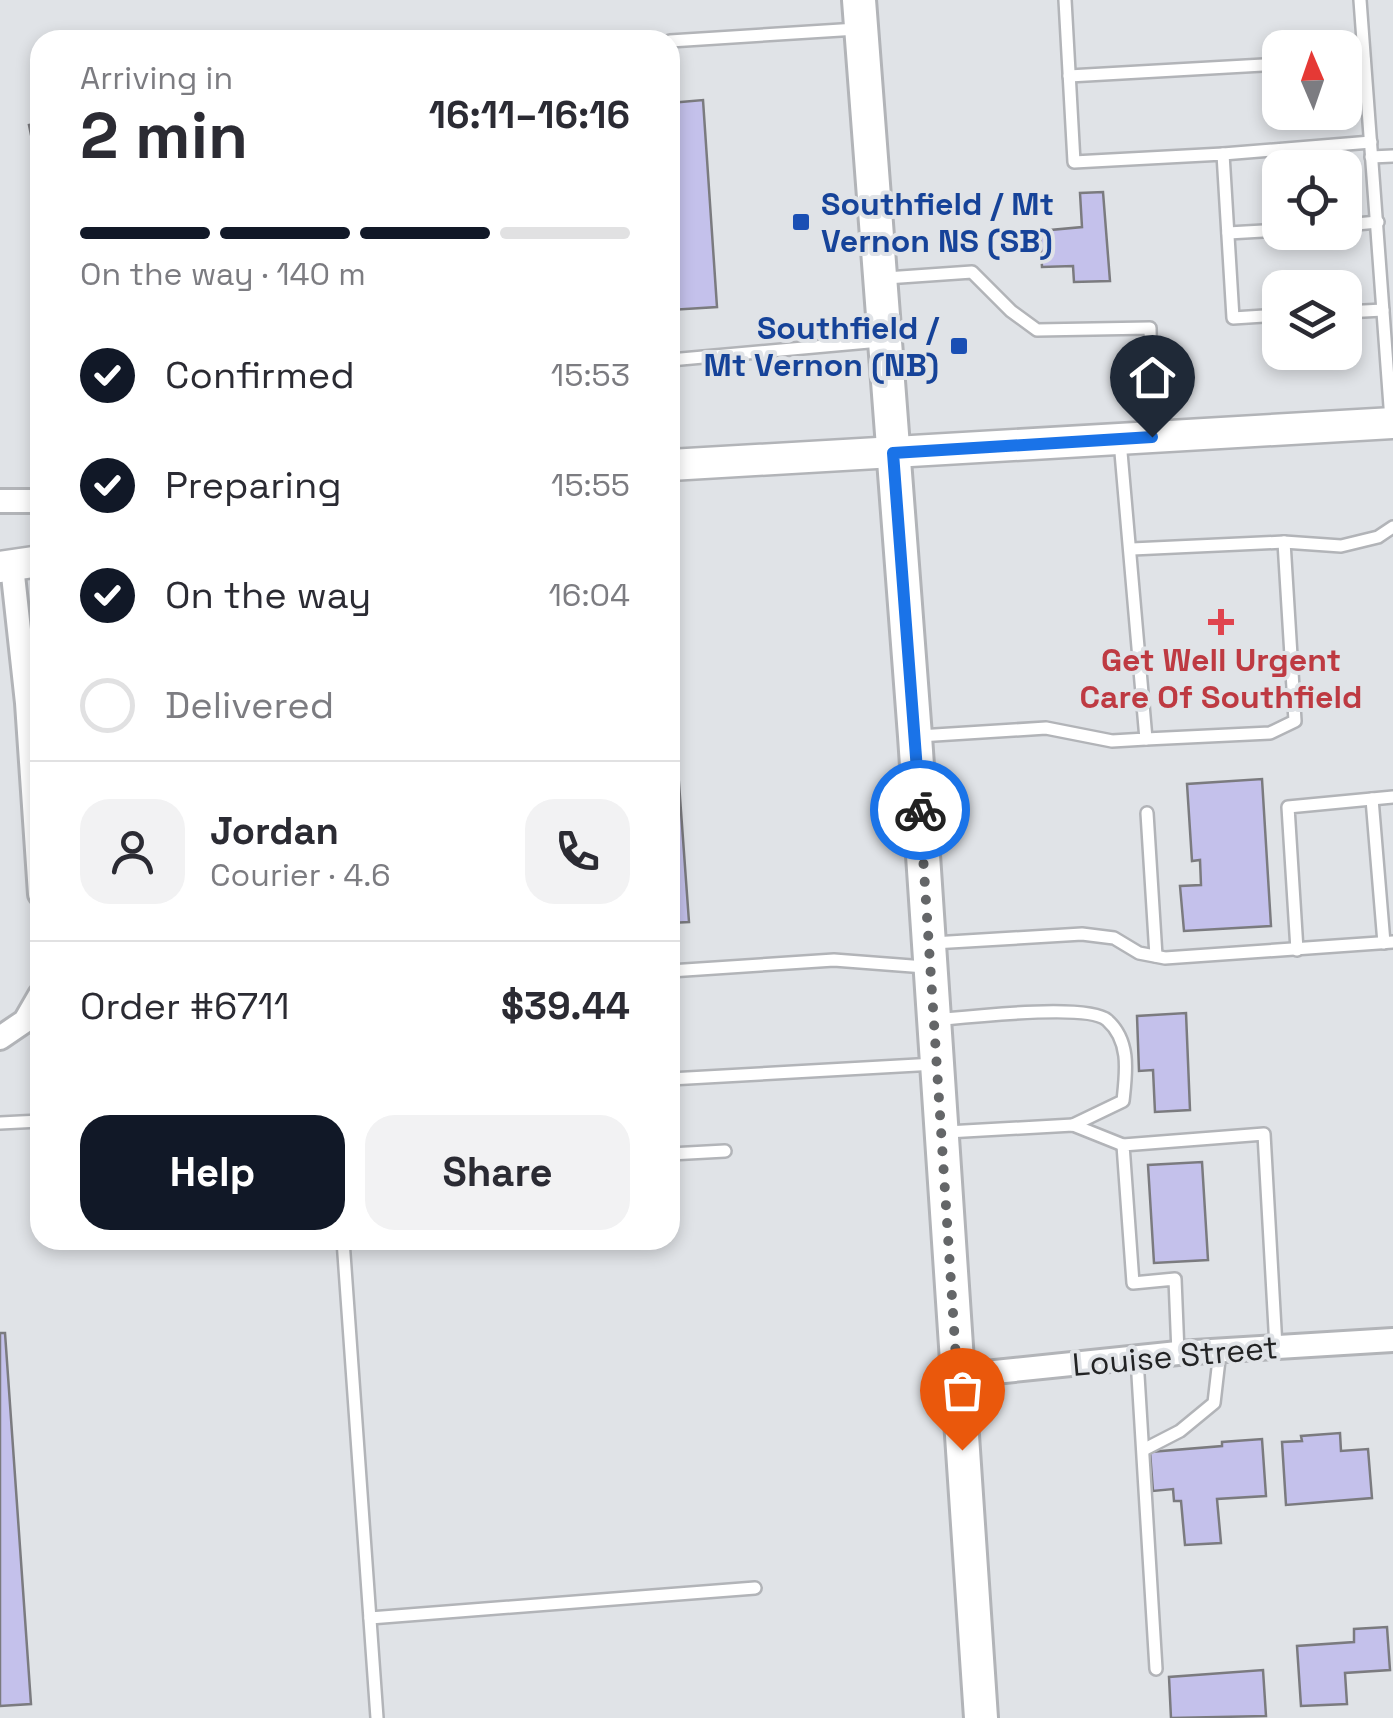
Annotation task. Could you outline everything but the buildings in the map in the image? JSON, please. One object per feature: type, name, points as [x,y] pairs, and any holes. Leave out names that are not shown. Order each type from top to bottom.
[{"type":"main road","points":[[860,14],[915,736],[980,1718]]},
{"type":"street","points":[[680,464],[1392,423]]},
{"type":"street","points":[[0,501],[30,501]]},
{"type":"street","points":[[17,565],[30,747]]},
{"type":"street","points":[[0,1038],[25,1021],[30,1012]]},
{"type":"street","name":"Louise Street","points":[[956,1376],[1178,1353],[1393,1340]]},
{"type":"lane","points":[[1064,0],[1074,162],[1370,142]]},
{"type":"lane","points":[[1360,0],[1392,423]]},
{"type":"lane","points":[[680,40],[860,14]]},
{"type":"lane","points":[[1069,76],[1262,65]]},
{"type":"lane","points":[[1224,154],[1232,318],[1262,316]]},
{"type":"lane","points":[[1371,157],[1393,156]]},
{"type":"lane","points":[[1362,223],[1378,222]]},
{"type":"lane","points":[[1228,234],[1262,231]]},
{"type":"lane","points":[[880,278],[972,272],[1011,312],[1037,330],[1150,328],[1152,437]]},
{"type":"lane","points":[[1362,311],[1383,310]]},
{"type":"lane","points":[[680,359],[885,340]]},
{"type":"lane","points":[[1120,438],[1146,739]]},
{"type":"lane","points":[[1132,549],[1284,542],[1341,546],[1378,537],[1393,527]]},
{"type":"lane","points":[[915,736],[1046,728],[1112,741],[1270,733],[1295,721],[1284,542]]},
{"type":"lane","points":[[1298,950],[1288,806],[1393,797]]},
{"type":"lane","points":[[680,970],[930,955],[1082,934],[1114,938],[1139,953],[1156,956],[1199,957],[1388,943],[1372,799]]},
{"type":"lane","points":[[1146,813],[1156,956]]},
{"type":"lane","points":[[934,1020],[1024,1012],[1084,1012],[1105,1018],[1120,1038],[1127,1061],[1123,1101],[1073,1124],[941,1132]]},
{"type":"lane","points":[[680,1077],[937,1064]]},
{"type":"lane","points":[[0,1123],[30,1121]]},
{"type":"lane","points":[[1073,1124],[1123,1145],[1264,1134],[1276,1348]]},
{"type":"lane","points":[[1123,1145],[1133,1284],[1175,1280],[1178,1353]]},
{"type":"lane","points":[[680,1153],[725,1151]]},
{"type":"lane","points":[[344,1250],[378,1718]]},
{"type":"lane","points":[[1145,1448],[1180,1431],[1214,1403],[1220,1350]]},
{"type":"lane","points":[[1137,1359],[1156,1668]]},
{"type":"lane","points":[[370,1618],[755,1588]]},
{"type":"way so far","points":[[920,810],[962,1450]]},
{"type":"place","name":"Southfield / Mt Vernon NS (SB)","points":[[801,222]]},
{"type":"place","name":"Southfield / Mt Vernon (NB)","points":[[959,346]]},
{"type":"place","name":"Get Well Urgent Care Of Southfield","points":[[1221,622]]},
{"type":"route","points":[[920,810],[893,453],[1152,437]]}]
